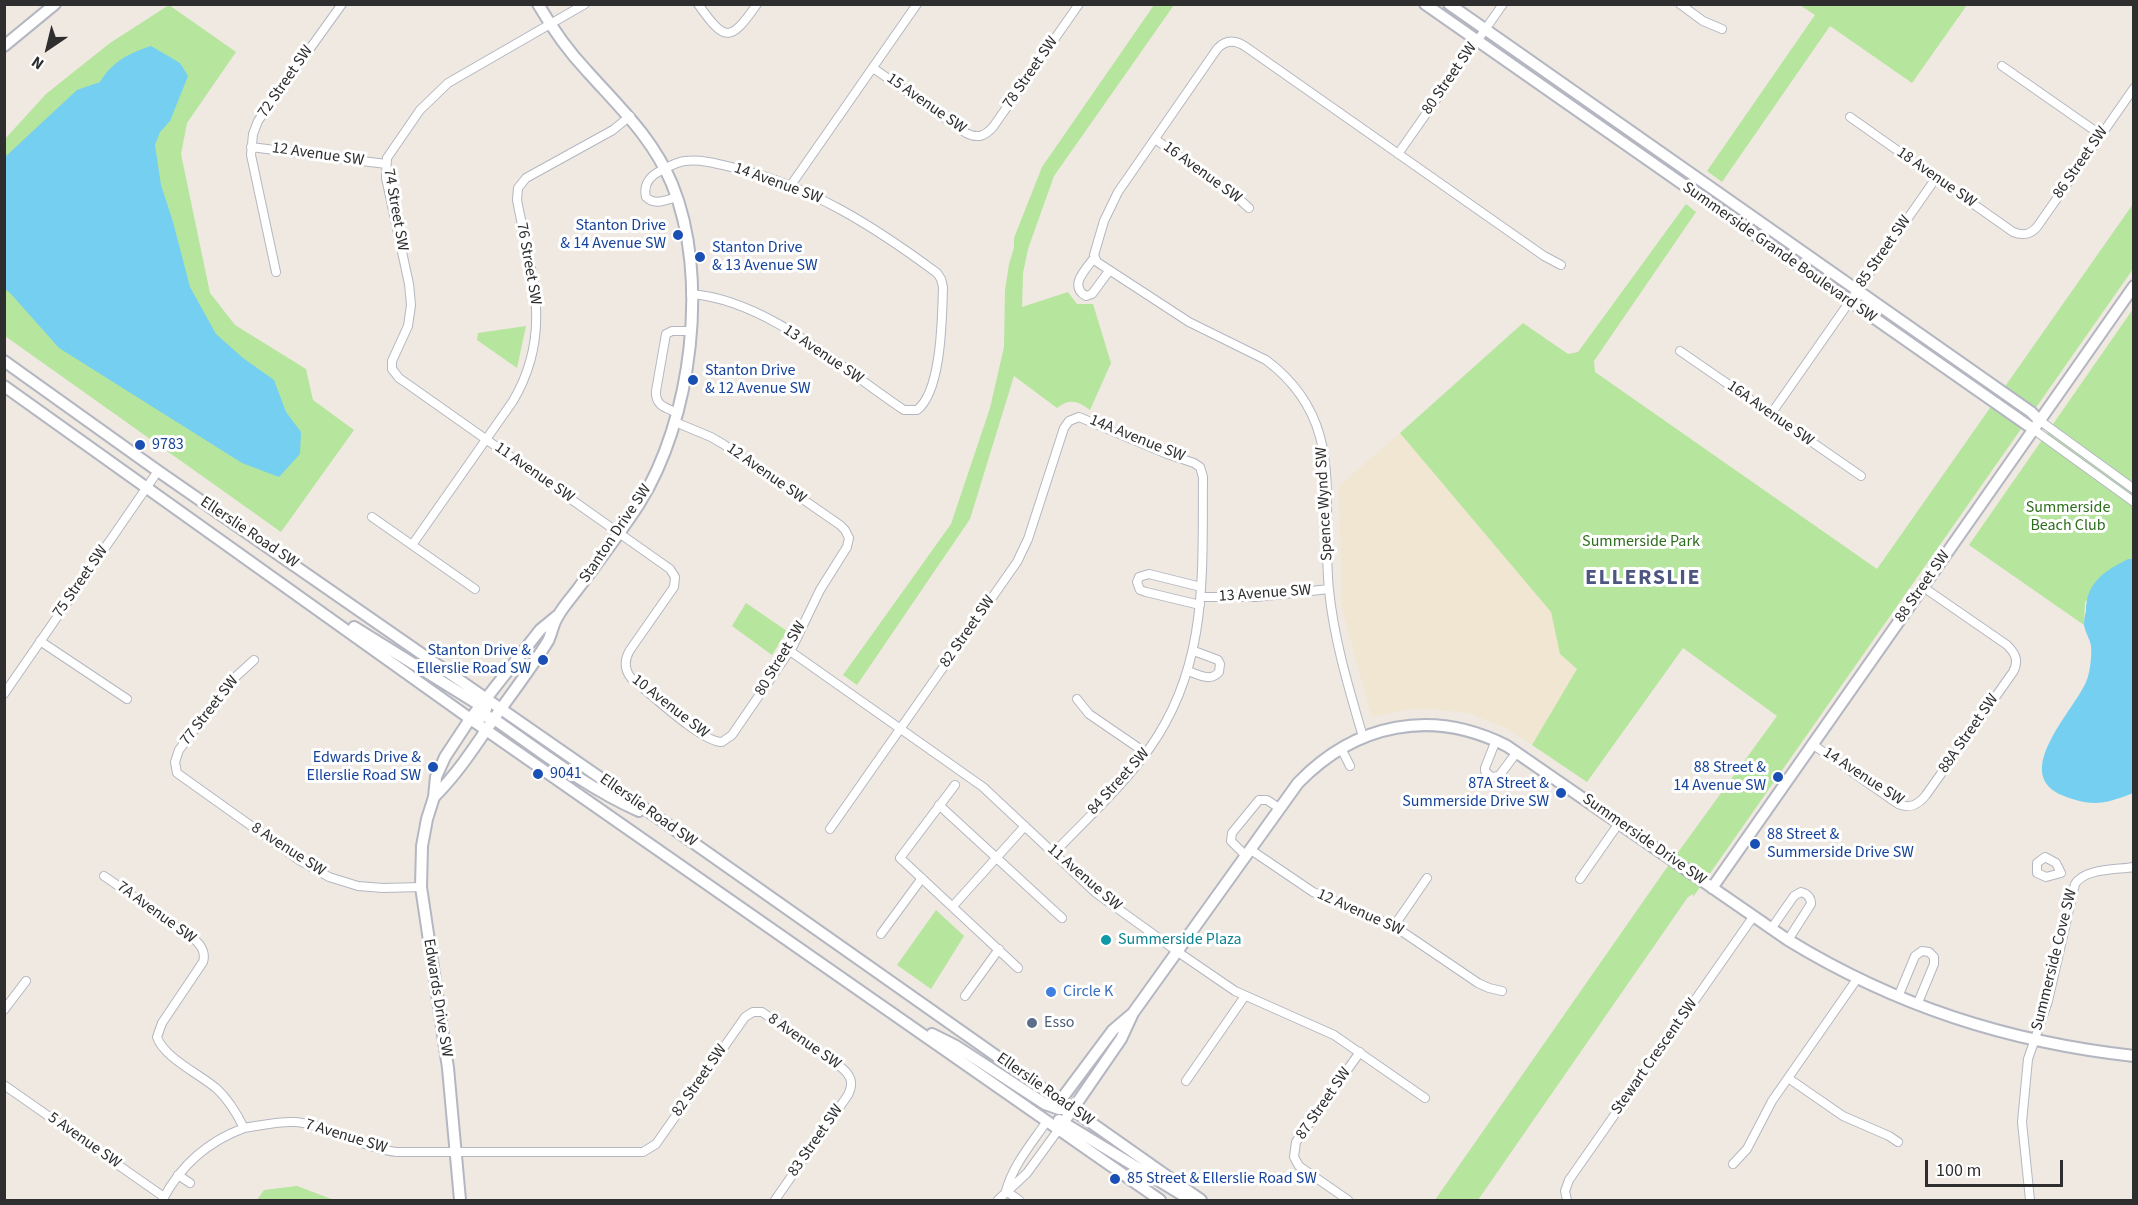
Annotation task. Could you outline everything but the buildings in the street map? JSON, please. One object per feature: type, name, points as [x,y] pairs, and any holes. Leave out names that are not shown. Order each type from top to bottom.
[{"type":"street","points":[[4,46],[55,4]]},
{"type":"street","name":"72 Street SW","points":[[276,272],[251,155],[253,134],[258,122],[342,4]]},
{"type":"street","name":"Stanton Drive SW","points":[[483,702],[540,630],[557,616],[620,533],[646,492],[660,465],[677,417],[686,379],[690,331],[692,265],[689,240],[677,196],[665,169],[651,143],[630,116],[580,64],[538,4]]},
{"type":"street","name":"74 Street SW","points":[[392,369],[392,361],[408,326],[411,305],[409,284],[387,184],[386,164],[390,154],[420,110],[438,92],[471,68],[585,4]]},
{"type":"street","points":[[698,4],[715,27],[727,33],[739,30],[757,4]]},
{"type":"street","points":[[791,185],[917,4]]},
{"type":"street","name":"78 Street SW","points":[[980,137],[993,127],[1078,4]]},
{"type":"street","name":"Summerside Grande Boulevard SW","points":[[1425,4],[1849,302],[2133,489]]},
{"type":"street","name":"Summerside Grande Boulevard SW","points":[[1449,4],[1857,290],[2133,501]]},
{"type":"street","name":"80 Street SW","points":[[1398,154],[1503,4]]},
{"type":"street","points":[[1680,4],[1703,21],[1722,29]]},
{"type":"street","points":[[1109,271],[1092,294],[1086,296],[1077,288],[1079,280],[1094,258],[1096,244],[1112,202],[1220,46],[1229,41],[1235,41],[1256,53],[1544,256],[1561,265]]},
{"type":"street","points":[[2002,66],[2101,135]]},
{"type":"street","name":"15 Avenue SW","points":[[873,68],[966,133],[980,137]]},
{"type":"street","name":"86 Street SW","points":[[2025,235],[2037,227],[2133,88]]},
{"type":"street","name":"76 Street SW","points":[[412,545],[516,395],[529,368],[535,345],[536,295],[517,200],[518,188],[526,178],[613,130],[630,116]]},
{"type":"street","name":"18 Avenue SW","points":[[1850,117],[2013,232],[2025,235]]},
{"type":"street","name":"16 Avenue SW","points":[[1155,139],[1249,208]]},
{"type":"street","name":"12 Avenue SW","points":[[251,147],[386,164]]},
{"type":"street","name":"14 Avenue SW","points":[[665,169],[683,161],[699,161],[743,170],[791,185],[816,195],[864,222],[933,270],[941,279],[943,287],[939,354],[926,399],[917,410]]},
{"type":"street","points":[[665,169],[651,177],[645,188],[646,196],[656,202],[677,196]]},
{"type":"street","name":"85 Street SW","points":[[1771,414],[1936,178]]},
{"type":"street","name":"Spence Wynd SW","points":[[1094,258],[1109,271],[1189,322],[1266,360],[1298,390],[1313,415],[1323,443],[1326,467],[1329,589],[1335,630],[1363,737]]},
{"type":"street","name":"88 Street SW","points":[[1712,888],[2133,286]]},
{"type":"street","name":"13 Avenue SW","points":[[691,294],[715,298],[765,317],[794,334],[904,410],[917,410]]},
{"type":"street","points":[[677,417],[659,404],[656,391],[666,334],[672,331],[690,331]]},
{"type":"street","name":"16A Avenue SW","points":[[1680,351],[1861,476]]},
{"type":"street","name":"Ellerslie Road SW","points":[[4,361],[483,702],[501,709],[661,820],[1058,1104]]},
{"type":"street","name":"11 Avenue SW","points":[[392,369],[399,378],[670,569],[675,577],[674,587],[630,650],[625,665]]},
{"type":"street","name":"Ellerslie Road SW","points":[[4,386],[470,719],[1047,1121]]},
{"type":"street","name":"12 Avenue SW","points":[[677,417],[723,444],[840,525],[849,538]]},
{"type":"street","name":"14A Avenue SW","points":[[1072,418],[1089,419],[1167,454],[1189,460],[1200,467]]},
{"type":"street","name":"82 Street SW","points":[[830,828],[1017,562],[1028,539],[1062,432],[1072,418]]},
{"type":"street","name":"84 Street SW","points":[[1054,853],[1146,753],[1170,714],[1188,671],[1194,651],[1201,587],[1203,477],[1200,467]]},
{"type":"street","name":"75 Street SW","points":[[4,694],[158,471]]},
{"type":"street","points":[[372,517],[475,589]]},
{"type":"street","name":"80 Street SW","points":[[722,742],[732,735],[790,651],[820,590],[847,547],[849,538]]},
{"type":"street","points":[[1200,601],[1146,592],[1140,590],[1137,582],[1139,577],[1149,574],[1201,587]]},
{"type":"street","name":"88A Street SW","points":[[1914,806],[1926,795],[2013,672],[2016,663],[2016,658],[2007,645],[1923,587]]},
{"type":"street","name":"13 Avenue SW","points":[[1200,601],[1329,589]]},
{"type":"street","points":[[323,612],[373,638],[483,702]]},
{"type":"street","name":"Stanton Drive SW","points":[[501,709],[548,640],[557,616]]},
{"type":"street","points":[[40,641],[127,699]]},
{"type":"street","name":"11 Avenue SW","points":[[790,651],[983,787],[1100,897],[1178,952],[1245,996],[1326,1031],[1425,1098]]},
{"type":"street","points":[[1188,671],[1209,678],[1219,672],[1218,660],[1194,651]]},
{"type":"street","name":"77 Street SW","points":[[175,767],[177,754],[207,712],[230,682],[254,660]]},
{"type":"street","name":"10 Avenue SW","points":[[625,665],[631,678],[684,722],[712,741],[722,742]]},
{"type":"street","points":[[1077,699],[1089,714],[1146,753]]},
{"type":"street","name":"Edwards Drive SW","points":[[460,1200],[448,1068],[421,887],[422,846],[440,767],[483,702]]},
{"type":"street","name":"Edwards Drive SW","points":[[434,797],[452,779],[501,709]]},
{"type":"street","points":[[470,719],[487,716],[494,719],[610,796],[661,820]]},
{"type":"street","name":"Summerside Drive SW","points":[[1073,1109],[1121,1039],[1133,1013],[1280,808],[1307,774],[1341,748],[1363,737],[1412,725],[1440,725],[1471,731],[1496,740],[1517,752],[1771,929],[1857,979],[1917,1005],[1974,1025],[2034,1041],[2133,1056]]},
{"type":"street","points":[[1496,740],[1485,768],[1491,777],[1499,776],[1517,752]]},
{"type":"street","name":"14 Avenue SW","points":[[1812,744],[1898,804],[1906,807],[1914,806]]},
{"type":"street","points":[[1341,748],[1350,766]]},
{"type":"street","name":"8 Avenue SW","points":[[175,767],[182,778],[314,870],[358,886],[421,887]]},
{"type":"street","points":[[955,785],[900,858],[1018,968]]},
{"type":"street","points":[[1248,853],[1231,841],[1232,833],[1259,800],[1267,800],[1280,808]]},
{"type":"street","points":[[939,805],[1062,918]]},
{"type":"street","points":[[1581,879],[1619,823]]},
{"type":"street","points":[[953,906],[1025,826]]},
{"type":"street","name":"12 Avenue SW","points":[[1248,853],[1313,892],[1394,926],[1478,983],[1502,991]]},
{"type":"street","name":"Summerside Cove SW","points":[[2034,1041],[2048,1001],[2077,880],[2089,874],[2133,867]]},
{"type":"street","name":"Summerside Cove SW","points":[[2061,873],[2077,880]]},
{"type":"street","name":"7A Avenue SW","points":[[104,876],[193,938],[204,952],[203,962],[162,1023],[157,1037],[159,1044],[168,1054],[224,1095],[244,1128]]},
{"type":"street","points":[[881,934],[921,878]]},
{"type":"street","points":[[1394,926],[1427,879]]},
{"type":"street","points":[[1771,929],[1794,896],[1801,892],[1806,893],[1811,904],[1788,940]]},
{"type":"street","name":"Stewart Crescent SW","points":[[1567,1200],[1565,1191],[1569,1180],[1753,917]]},
{"type":"street","points":[[965,996],[999,949]]},
{"type":"street","points":[[1898,997],[1915,956],[1922,951],[1929,952],[1934,957],[1934,964],[1917,1005]]},
{"type":"street","points":[[1733,1164],[1747,1149],[1766,1111],[1857,979]]},
{"type":"street","points":[[4,1010],[26,981]]},
{"type":"street","points":[[1186,1081],[1245,996]]},
{"type":"street","name":"82 Street SW","points":[[648,1150],[656,1144],[742,1022],[753,1012]]},
{"type":"street","name":"8 Avenue SW","points":[[753,1012],[766,1014],[842,1068],[851,1079]]},
{"type":"street","name":"Summerside Drive SW","points":[[1058,1104],[1113,1030],[1133,1013]]},
{"type":"street","points":[[900,1019],[956,1046],[1046,1104],[1058,1104],[1073,1109],[1028,1173],[998,1200]]},
{"type":"street","points":[[2030,1200],[2022,1122],[2028,1059],[2034,1041]]},
{"type":"street","name":"87 Street SW","points":[[1348,1200],[1303,1169],[1294,1157],[1296,1142],[1360,1052]]},
{"type":"street","points":[[1788,1078],[1843,1116],[1898,1142]]},
{"type":"street","name":"83 Street SW","points":[[775,1200],[849,1095],[851,1079]]},
{"type":"street","name":"5 Avenue SW","points":[[4,1085],[163,1199]]},
{"type":"street","points":[[1006,1191],[1016,1168],[1058,1104]]},
{"type":"street","name":"Ellerslie Road SW","points":[[1073,1109],[1201,1200]]},
{"type":"street","points":[[1047,1121],[1058,1119],[1061,1125],[1192,1200]]},
{"type":"street","name":"7 Avenue SW","points":[[163,1199],[178,1175],[206,1148],[224,1136],[244,1128],[282,1122],[297,1122],[318,1127],[360,1144],[387,1151],[637,1152],[648,1150]]},
{"type":"street","name":"Ellerslie Road SW","points":[[1061,1125],[1160,1200]]},
{"type":"street","points":[[178,1175],[190,1184]]},
{"type":"street","points":[[1006,1191],[1019,1200]]},
{"type":"shaded area","points":[[1400,433],[1551,612],[1560,654],[1578,670],[1532,745],[1508,729],[1468,713],[1431,709],[1403,710],[1374,717],[1371,715],[1342,608],[1339,486]]},
{"type":"green space","points":[[169,5],[236,52],[187,123],[181,154],[210,293],[235,325],[306,369],[313,400],[354,430],[281,532],[5,336],[5,139],[46,94],[110,43]]},
{"type":"green space","points":[[1154,5],[1174,5],[1054,176],[1028,249],[1023,273],[1022,307],[1068,292],[1077,304],[1093,304],[1111,363],[1090,410],[1074,402],[1057,408],[1014,376],[970,519],[857,685],[843,675],[951,524],[990,408],[1004,347],[1005,290],[1014,238],[1042,167]]},
{"type":"green space","points":[[1800,5],[1967,5],[1912,83],[1830,26],[1722,182],[1707,171],[1815,15]]},
{"type":"green space","name":"Summerside Park","points":[[1686,204],[1696,212],[1594,361],[1595,372],[1877,569],[2133,204],[2133,269],[1713,869],[1693,897],[1693,894],[1688,897],[1478,1200],[1435,1200],[1663,873],[1777,716],[1683,648],[1587,782],[1532,745],[1577,669],[1560,654],[1551,612],[1400,433],[1523,323],[1568,354],[1578,352]]},
{"type":"green space","name":"Summerside Beach Club","points":[[2133,309],[2133,559],[2128,559],[2085,602],[2084,625],[1969,545]]},
{"type":"green space","points":[[526,326],[517,368],[477,340],[478,333]]},
{"type":"green space","points":[[746,603],[787,631],[772,655],[732,626]]},
{"type":"green space","points":[[936,910],[964,936],[931,989],[897,965]]},
{"type":"green space","points":[[297,1186],[334,1200],[257,1200],[264,1190]]},
{"type":"water","points":[[151,46],[180,63],[188,76],[170,121],[160,132],[155,145],[161,185],[190,287],[216,334],[243,358],[274,380],[286,412],[301,432],[300,454],[279,477],[242,463],[59,348],[5,289],[5,157],[77,90],[100,82],[122,59]]},
{"type":"water","points":[[2128,559],[2134,559],[2133,793],[2107,802],[2083,802],[2064,796],[2049,786],[2042,774],[2043,759],[2050,742],[2089,674],[2091,646],[2084,625],[2089,592],[2105,573]]},
{"type":"place","name":"Stanton Drive & 14 Avenue SW","points":[[678,235]]},
{"type":"place","name":"Stanton Drive & 13 Avenue SW","points":[[700,257]]},
{"type":"place","name":"Stanton Drive & 12 Avenue SW","points":[[693,380]]},
{"type":"place","name":"9783","points":[[140,445]]},
{"type":"place","name":"Stanton Drive & Ellerslie Road SW","points":[[543,660]]},
{"type":"place","name":"Edwards Drive & Ellerslie Road SW","points":[[433,767]]},
{"type":"place","name":"9041","points":[[538,774]]},
{"type":"place","name":"88 Street & 14 Avenue SW","points":[[1778,777]]},
{"type":"place","name":"87A Street & Summerside Drive SW","points":[[1561,793]]},
{"type":"place","name":"88 Street & Summerside Drive SW","points":[[1755,844]]},
{"type":"place","name":"Summerside Plaza","points":[[1106,940]]},
{"type":"place","name":"Circle K","points":[[1051,992]]},
{"type":"place","name":"Esso","points":[[1032,1023]]},
{"type":"place","name":"85 Street & Ellerslie Road SW","points":[[1115,1179]]},
{"type":"district","name":"ELLERSLIE","points":[[1643,579]]}]
